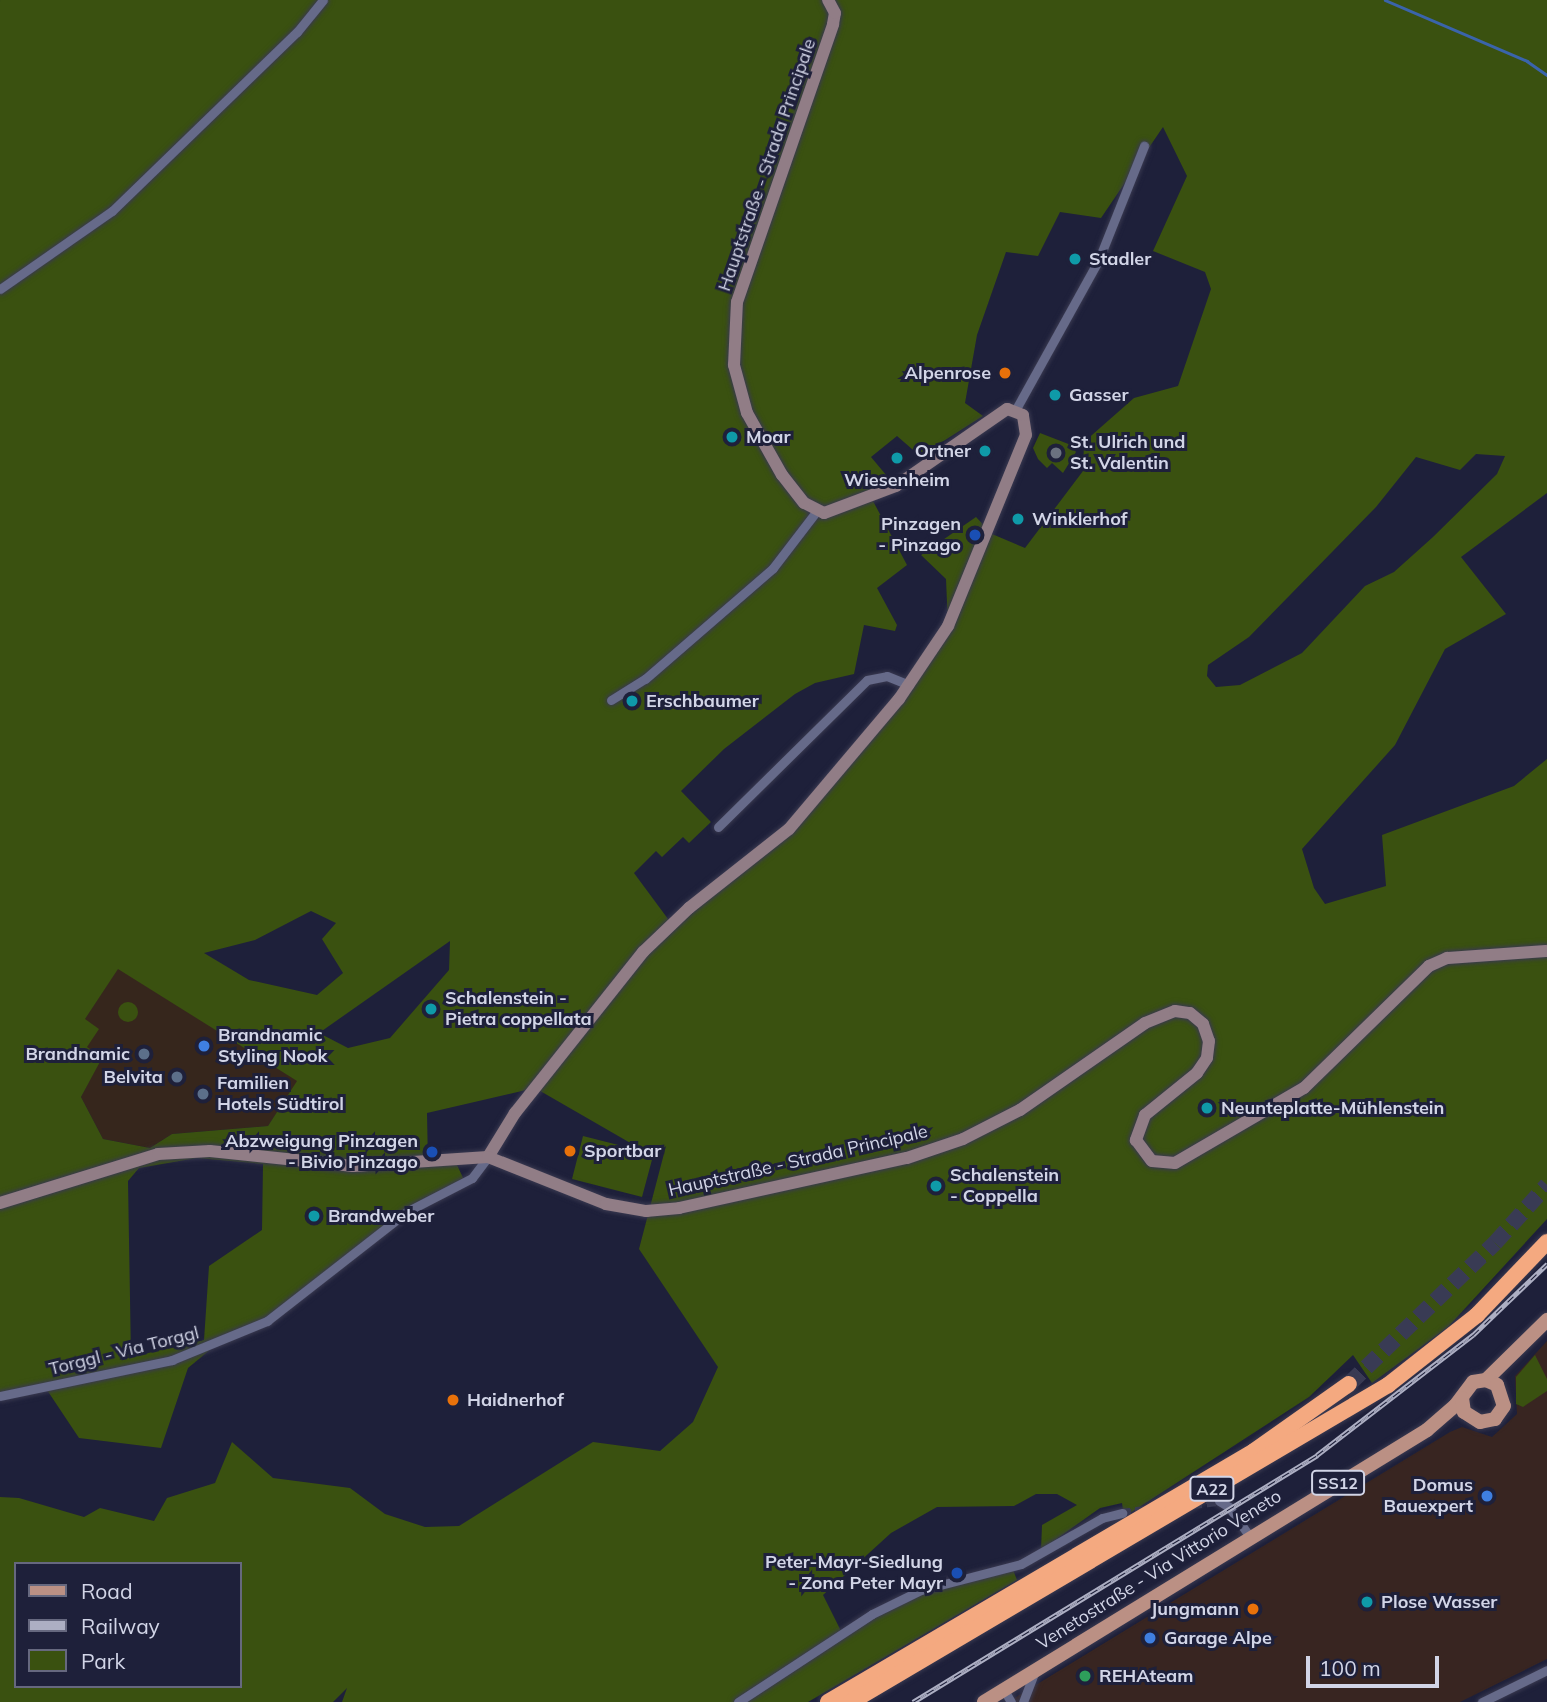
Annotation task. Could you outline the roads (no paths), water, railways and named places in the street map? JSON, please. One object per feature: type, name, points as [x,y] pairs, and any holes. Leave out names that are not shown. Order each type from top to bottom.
[{"type":"highway","name":"A22","points":[[851,1702],[1388,1385],[1468,1324],[1547,1242]]},
{"type":"highway","name":"A22","points":[[828,1702],[1254,1451],[1349,1384]]},
{"type":"main road","name":"Venetostraße - Via Vittorio Veneto","points":[[997,1698],[1036,1669],[1249,1536],[1427,1430],[1461,1398],[1473,1382],[1486,1380],[1547,1320]]},
{"type":"main road","name":"Venetostraße - Via Vittorio Veneto","points":[[1427,1430],[1469,1418],[1485,1423],[1499,1416],[1505,1401],[1501,1390],[1514,1355]]},
{"type":"main road","points":[[1486,1380],[1501,1390]]},
{"type":"main road","points":[[1461,1398],[1469,1418]]},
{"type":"street","points":[[0,289],[112,211],[297,32],[323,0]]},
{"type":"street","name":"Hauptstraße - Strada Principale","points":[[816,512],[782,475],[747,413],[735,375],[732,343],[741,287],[835,13],[828,0]]},
{"type":"street","points":[[611,700],[645,679],[773,568],[816,512],[836,510],[887,491],[999,413],[1016,409],[1099,259],[1144,146]]},
{"type":"street","points":[[0,1203],[117,1165],[186,1151],[354,1166],[488,1157],[516,1113],[643,952],[689,908],[789,829],[845,768],[909,685],[948,626],[1026,435],[1026,420],[1016,409]]},
{"type":"street","points":[[718,827],[867,680],[887,676],[909,685]]},
{"type":"street","name":"Hauptstraße - Strada Principale","points":[[488,1157],[624,1208],[679,1208],[718,1200],[906,1158],[963,1139],[1020,1110],[1145,1023],[1175,1011],[1189,1013],[1203,1024],[1209,1041],[1207,1058],[1197,1073],[1145,1115],[1136,1140],[1152,1161],[1175,1163],[1304,1088],[1429,966],[1447,958],[1547,951]]},
{"type":"street","name":"Torggl - Via Torggl","points":[[0,1396],[172,1360],[267,1321],[408,1211],[472,1178],[488,1157]]},
{"type":"street","points":[[1219,1501],[1229,1507],[1249,1536]]},
{"type":"street","points":[[738,1702],[872,1614],[920,1590],[1021,1563],[1102,1518],[1122,1513]]},
{"type":"street","points":[[1023,1702],[1036,1669]]},
{"type":"street","points":[[1482,1702],[1547,1670]]},
{"type":"waterway","points":[[1385,0],[1527,61],[1547,75]]},
{"type":"tunnel","points":[[1349,1384],[1495,1243],[1547,1185]]},
{"type":"tunnel","points":[[1193,1504],[1219,1501]]},
{"type":"tunnel","points":[[1122,1513],[1148,1510]]},
{"type":"railway","points":[[913,1702],[1317,1455],[1473,1335],[1547,1264]]},
{"type":"place","name":"Stadler","points":[[1075,259]]},
{"type":"place","name":"Alpenrose","points":[[1005,373]]},
{"type":"place","name":"Gasser","points":[[1055,395]]},
{"type":"place","name":"Moar","points":[[732,437]]},
{"type":"place","name":"Ortner","points":[[985,451]]},
{"type":"place","name":"St. Ulrich und St. Valentin","points":[[1056,453]]},
{"type":"place","name":"Wiesenheim","points":[[897,458]]},
{"type":"place","name":"Winklerhof","points":[[1018,519]]},
{"type":"place","name":"Pinzagen - Pinzago","points":[[975,535]]},
{"type":"place","name":"Erschbaumer","points":[[632,701]]},
{"type":"place","name":"Schalenstein - Pietra coppellata","points":[[431,1009]]},
{"type":"place","name":"Brandnamic Styling Nook","points":[[204,1046]]},
{"type":"place","name":"Brandnamic","points":[[144,1054]]},
{"type":"place","name":"Belvita","points":[[177,1077]]},
{"type":"place","name":"Familien Hotels Südtirol","points":[[203,1094]]},
{"type":"place","name":"Neunteplatte-Mühlenstein","points":[[1207,1108]]},
{"type":"place","name":"Sportbar","points":[[570,1151]]},
{"type":"place","name":"Abzweigung Pinzagen - Bivio Pinzago","points":[[432,1152]]},
{"type":"place","name":"Schalenstein - Coppella","points":[[936,1186]]},
{"type":"place","name":"Brandweber","points":[[314,1216]]},
{"type":"place","name":"Haidnerhof","points":[[453,1400]]},
{"type":"place","name":"Domus Bauexpert","points":[[1487,1496]]},
{"type":"place","name":"Peter-Mayr-Siedlung - Zona Peter Mayr","points":[[957,1573]]},
{"type":"place","name":"Plose Wasser","points":[[1367,1602]]},
{"type":"place","name":"Jungmann","points":[[1253,1609]]},
{"type":"place","name":"Garage Alpe","points":[[1150,1638]]},
{"type":"place","name":"REHAteam","points":[[1085,1676]]}]
